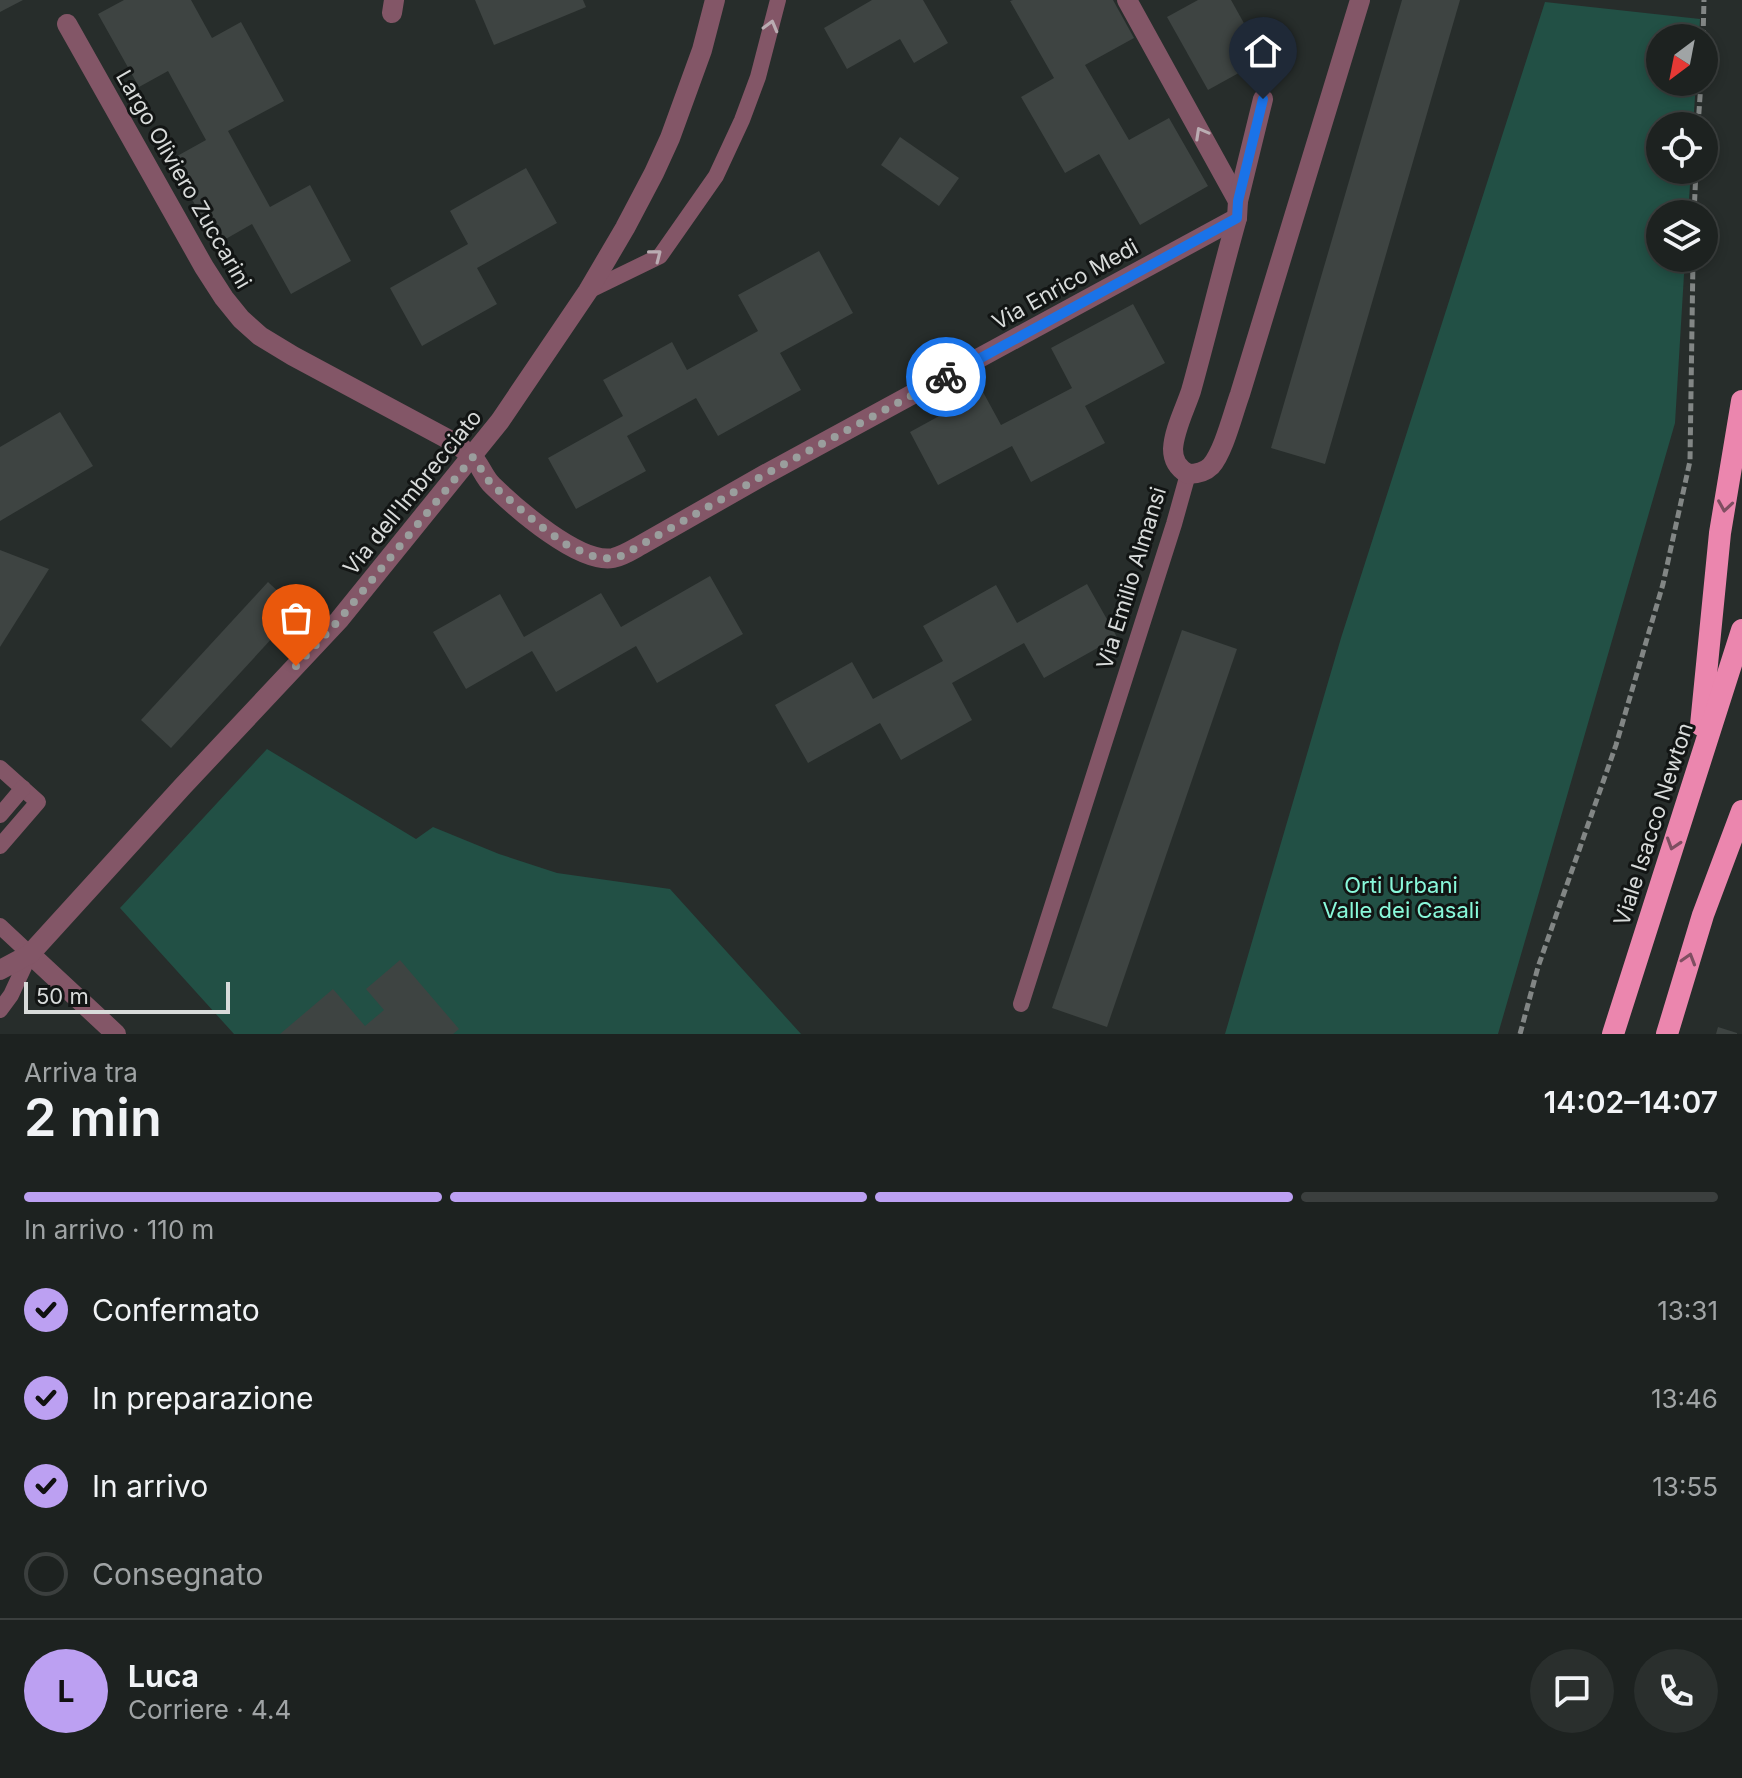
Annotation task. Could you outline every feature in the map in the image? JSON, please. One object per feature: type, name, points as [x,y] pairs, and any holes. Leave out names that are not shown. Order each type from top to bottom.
[{"type":"highway","points":[[1697,770],[1720,533],[1742,401]]},
{"type":"highway","name":"Viale Isacco Newton","points":[[1613,1034],[1742,630]]},
{"type":"highway","points":[[1667,1034],[1703,915],[1742,811]]},
{"type":"street","name":"Via dell'Imbrecciato","points":[[0,970],[30,954],[339,620],[500,421],[588,291],[654,173],[705,41],[715,0]]},
{"type":"street","points":[[1127,0],[1238,210]]},
{"type":"street","name":"Via Emilio Almansi","points":[[1188,474],[1200,473],[1212,465],[1227,431],[1360,0]]},
{"type":"street","name":"Largo Oliviero Zuccarini","points":[[67,24],[204,267],[241,319],[260,336],[293,356],[457,444],[473,457],[491,484],[550,532]]},
{"type":"street","points":[[1188,474],[1174,459],[1175,436],[1191,391],[1263,99]]},
{"type":"street","name":"Via Enrico Medi","points":[[550,532],[567,545],[592,556],[611,559],[621,556],[1238,210]]},
{"type":"street","points":[[30,954],[116,1034]]},
{"type":"lane","points":[[588,291],[660,256],[716,176],[758,77],[778,0]]},
{"type":"lane","name":"Via Emilio Almansi","points":[[1021,1004],[1188,474]]},
{"type":"lane","points":[[0,769],[38,802],[0,846]]},
{"type":"lane","points":[[0,815],[23,788]]},
{"type":"lane","points":[[0,926],[30,954],[11,995],[0,1010]]},
{"type":"path","points":[[1703,24],[1704,0]]},
{"type":"path","points":[[1520,1034],[1538,967],[1616,745],[1663,584],[1690,461],[1693,272]]},
{"type":"green space","name":"Orti Urbani Valle dei Casali","points":[[1545,2],[1700,19],[1700,24],[1646,24],[1646,96],[1695,96],[1694,112],[1646,112],[1646,184],[1690,184],[1689,200],[1646,200],[1646,272],[1684,272],[1675,423],[1498,1034],[1225,1034],[1341,638]]},
{"type":"green space","points":[[267,749],[416,839],[433,827],[557,873],[670,889],[801,1034],[234,1034],[120,908]]},
{"type":"building","points":[[0,0],[23,0],[0,12]]},
{"type":"building","points":[[124,0],[191,0],[212,38],[241,22],[284,101],[228,131],[270,207],[310,185],[351,261],[291,294],[252,224],[217,244],[170,160],[206,140],[168,71],[139,87],[98,14]]},
{"type":"building","points":[[475,0],[583,0],[586,7],[494,45]]},
{"type":"building","points":[[872,0],[923,0],[948,43],[914,63],[900,39],[847,69],[824,28]]},
{"type":"building","points":[[1113,0],[1134,38],[1085,65],[1129,140],[1169,118],[1208,186],[1140,225],[1099,154],[1065,173],[1021,97],[1054,78],[1010,1]]},
{"type":"building","points":[[1198,0],[1231,0],[1264,59],[1208,90],[1167,17]]},
{"type":"building","points":[[1402,0],[1460,0],[1325,464],[1271,448]]},
{"type":"building","points":[[900,137],[959,178],[939,206],[881,165]]},
{"type":"building","points":[[526,168],[557,223],[477,268],[497,304],[422,346],[390,288],[468,244],[450,211]]},
{"type":"building","points":[[819,251],[853,313],[780,353],[801,390],[718,436],[696,398],[627,436],[646,471],[576,509],[548,458],[623,416],[603,380],[672,342],[687,370],[758,331],[738,295]]},
{"type":"building","points":[[1133,304],[1165,363],[1085,406],[1105,443],[1031,482],[1012,446],[938,485],[910,432],[983,392],[1001,425],[1072,388],[1051,348]]},
{"type":"building","points":[[60,412],[93,466],[0,521],[0,447]]},
{"type":"building","points":[[0,550],[49,569],[0,647]]},
{"type":"building","points":[[710,576],[743,634],[657,683],[636,646],[556,692],[532,651],[466,689],[433,632],[500,594],[524,637],[601,593],[621,627]]},
{"type":"building","points":[[268,582],[298,610],[171,748],[141,720]]},
{"type":"building","points":[[1087,584],[1117,637],[1044,678],[1024,643],[952,683],[972,720],[901,760],[880,723],[808,763],[775,705],[852,662],[873,699],[943,661],[923,626],[996,585],[1017,623]]},
{"type":"building","points":[[1182,630],[1237,649],[1107,1027],[1052,1008]]},
{"type":"building","points":[[400,960],[459,1029],[453,1034],[280,1034],[333,989],[365,1026],[384,1010],[366,989]]},
{"type":"building","points":[[1718,1027],[1737,1033],[1737,1034],[1716,1034]]},
{"type":"way so far","points":[[296,666],[339,620],[473,457],[491,484],[539,525],[585,554],[611,559],[946,377]]},
{"type":"route","points":[[946,377],[1237,218],[1238,201],[1263,99]]}]
